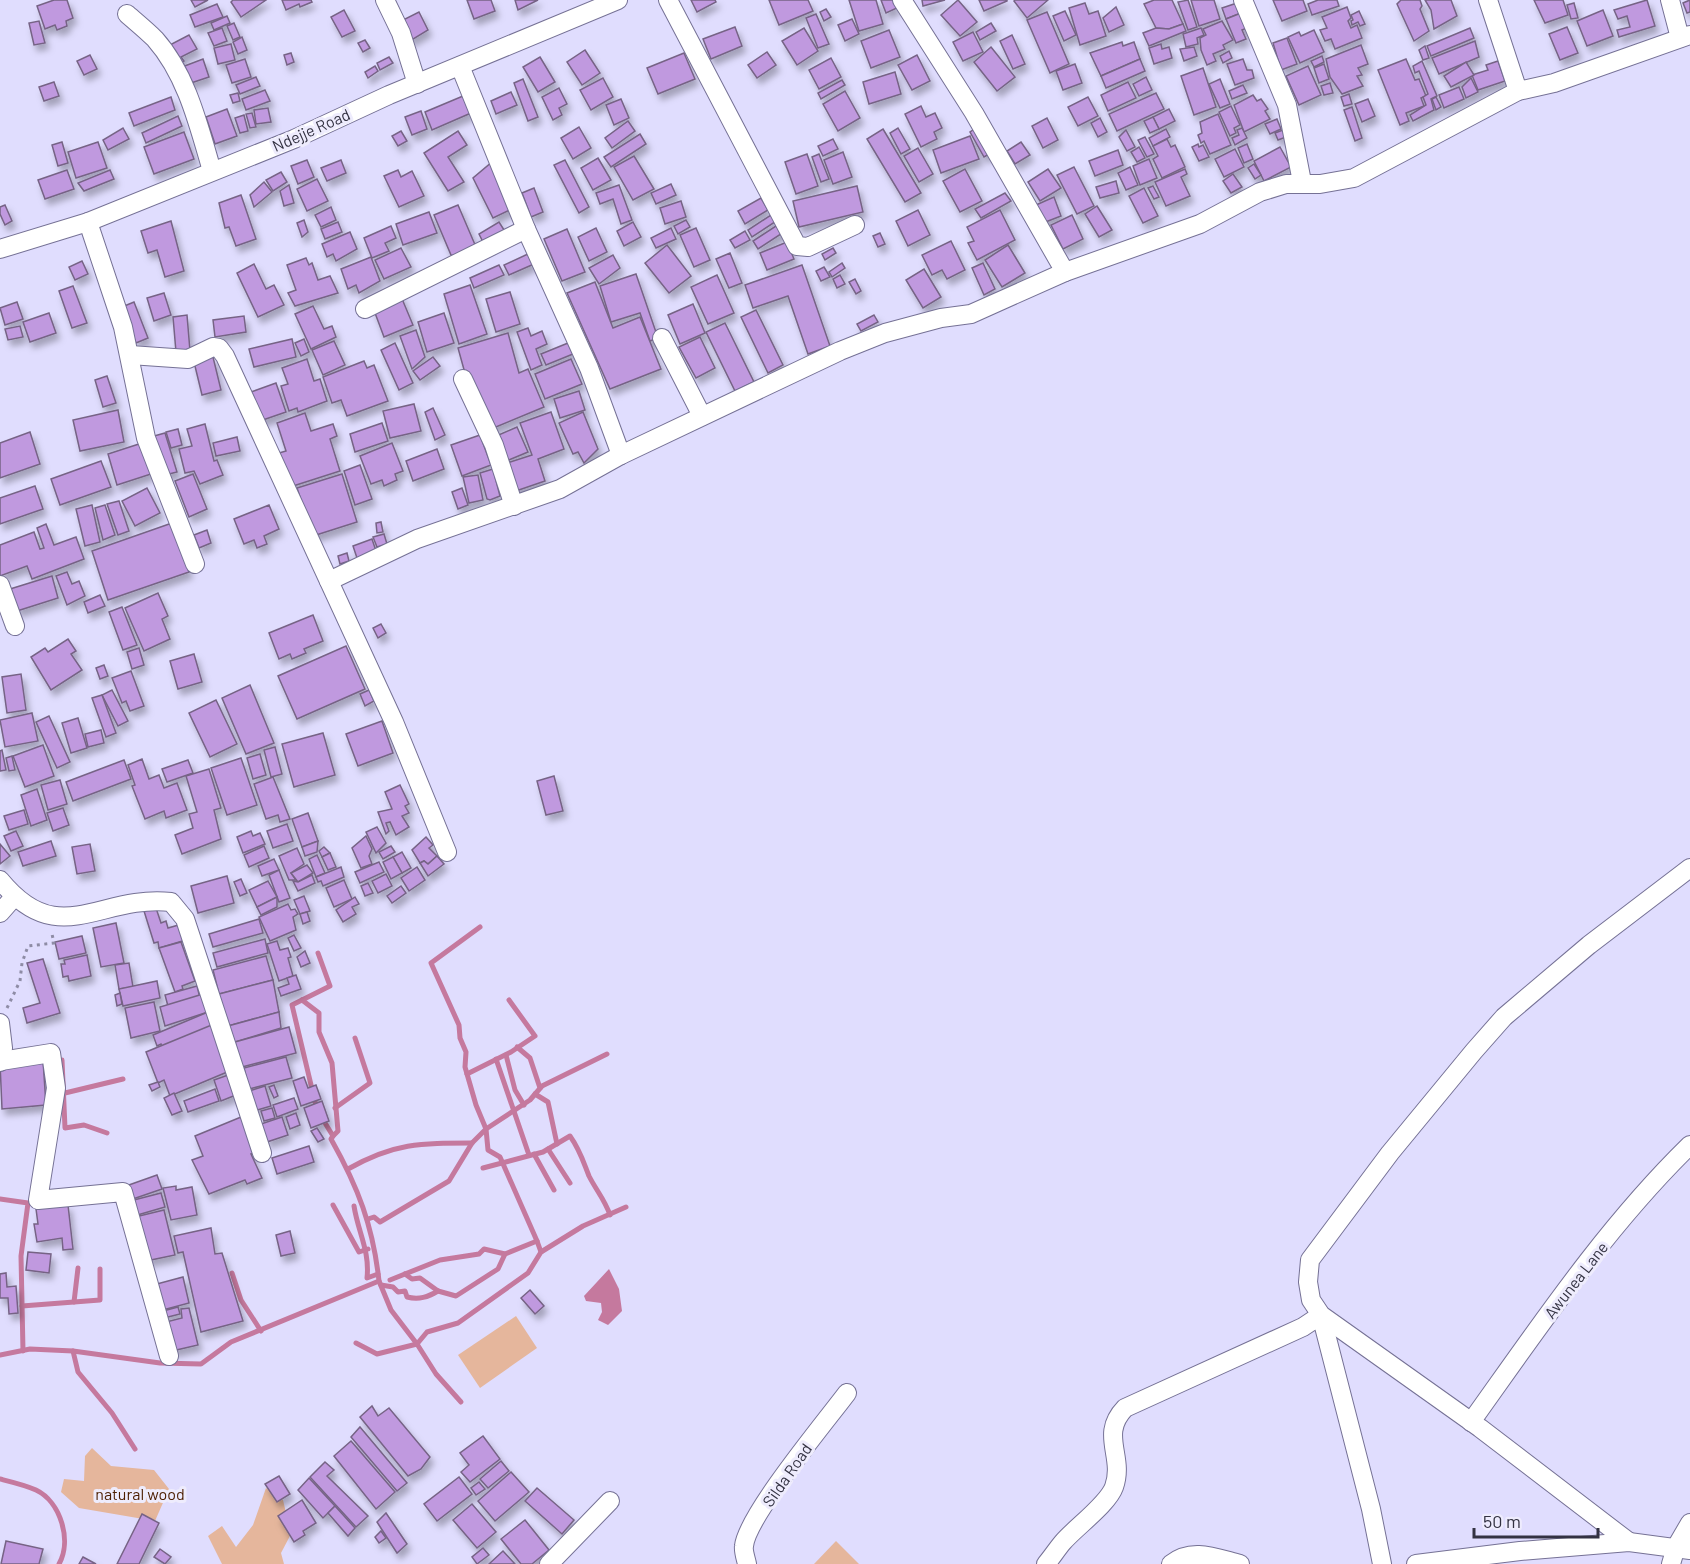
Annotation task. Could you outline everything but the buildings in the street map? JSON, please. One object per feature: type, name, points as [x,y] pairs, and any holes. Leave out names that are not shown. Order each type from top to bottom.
[{"type":"street","points":[[385,0],[401,33],[417,84]]},
{"type":"street","name":"Ndejje Road","points":[[0,249],[87,222],[618,0]]},
{"type":"street","points":[[668,0],[797,246],[808,247],[855,225]]},
{"type":"street","points":[[902,0],[974,113],[1065,272]]},
{"type":"street","points":[[1243,0],[1287,105],[1302,182]]},
{"type":"street","points":[[1488,0],[1518,91]]},
{"type":"street","points":[[329,580],[417,540],[560,489],[621,455],[840,351],[885,333],[942,318],[970,314],[1065,272],[1200,224],[1260,192],[1302,182],[1320,184],[1354,178],[1518,91],[1554,83],[1685,36],[1670,0]]},
{"type":"street","points":[[127,14],[156,40],[176,72],[194,107],[212,171]]},
{"type":"street","points":[[460,66],[526,229],[589,368],[621,455]]},
{"type":"street","points":[[87,222],[130,355],[136,400],[146,438],[195,564]]},
{"type":"street","points":[[365,309],[526,229]]},
{"type":"street","points":[[663,338],[702,416]]},
{"type":"street","points":[[130,355],[188,359],[213,347],[219,348],[225,356],[394,722],[447,852]]},
{"type":"street","points":[[463,379],[495,445],[514,506]]},
{"type":"street","points":[[0,585],[15,626]]},
{"type":"street","points":[[1382,1564],[1371,1509],[1321,1315],[1309,1291],[1310,1260],[1390,1152],[1504,1017],[1589,945],[1690,868]]},
{"type":"street","points":[[0,880],[14,897],[32,910],[48,916],[67,918],[150,900],[171,902],[185,919],[262,1153]]},
{"type":"street","points":[[0,913],[14,897]]},
{"type":"street","points":[[4,1019],[1,1061],[51,1053],[56,1088],[38,1200],[123,1192],[169,1356]]},
{"type":"street","name":"Awunea Lane","points":[[1471,1422],[1564,1292],[1665,1170],[1690,1145]]},
{"type":"street","points":[[1321,1315],[1471,1422],[1629,1542]]},
{"type":"street","points":[[1046,1564],[1063,1542],[1114,1490],[1118,1471],[1113,1433],[1114,1419],[1125,1408],[1303,1327],[1321,1315]]},
{"type":"street","name":"Silda Road","points":[[747,1564],[744,1546],[752,1528],[802,1452],[847,1393]]},
{"type":"street","points":[[549,1564],[610,1501]]},
{"type":"street","points":[[1422,1563],[1629,1542],[1679,1554],[1690,1523]]},
{"type":"street","points":[[1171,1564],[1184,1555],[1196,1553],[1240,1564]]},
{"type":"path","points":[[4,1019],[7,1004],[20,981],[22,963],[28,946],[54,943],[52,934],[61,933]]},
{"type":"green space","points":[[516,1316],[537,1348],[480,1388],[458,1355]]},
{"type":"green space","name":"natural wood","points":[[92,1448],[111,1466],[154,1470],[169,1489],[155,1521],[79,1508],[61,1492],[64,1479],[84,1481],[85,1456]]},
{"type":"green space","points":[[266,1488],[283,1500],[291,1534],[281,1553],[284,1564],[222,1564],[208,1536],[222,1526],[236,1547],[253,1525]]},
{"type":"green space","points":[[836,1541],[859,1564],[814,1564]]},
{"type":"shaded area","points":[[609,1269],[619,1289],[622,1311],[608,1325],[598,1320],[602,1312],[601,1303],[586,1301],[584,1296]]},
{"type":"waterway","points":[[480,927],[431,963],[459,1025],[460,1038],[466,1052],[465,1067],[486,1129],[488,1150],[500,1157],[537,1241]]},
{"type":"waterway","points":[[317,1110],[292,1005],[330,986],[318,953]]},
{"type":"waterway","points":[[302,1000],[319,1013],[319,1032],[332,1063],[338,1131],[333,1136]]},
{"type":"waterway","points":[[467,1074],[511,1052],[535,1036],[509,1000]]},
{"type":"waterway","points":[[335,1108],[370,1083],[355,1038]]},
{"type":"waterway","points":[[517,1047],[530,1058],[540,1088]]},
{"type":"waterway","points":[[368,1219],[374,1217],[380,1222],[449,1181],[472,1143],[486,1129],[530,1100],[542,1086],[607,1054]]},
{"type":"waterway","points":[[506,1055],[515,1090],[524,1105]]},
{"type":"waterway","points":[[496,1059],[529,1155]]},
{"type":"waterway","points":[[62,1060],[65,1128],[84,1125],[107,1133]]},
{"type":"waterway","points":[[65,1093],[123,1079]]},
{"type":"waterway","points":[[535,1094],[548,1102],[557,1144]]},
{"type":"waterway","points":[[322,1118],[333,1136],[331,1139],[363,1207],[373,1242],[379,1281]]},
{"type":"waterway","points":[[483,1168],[543,1152],[570,1136],[610,1215]]},
{"type":"waterway","points":[[348,1169],[379,1154],[408,1146],[472,1143]]},
{"type":"waterway","points":[[548,1149],[570,1183]]},
{"type":"waterway","points":[[534,1154],[554,1190]]},
{"type":"waterway","points":[[0,1199],[28,1203],[21,1256],[23,1351]]},
{"type":"waterway","points":[[333,1205],[359,1252],[368,1249]]},
{"type":"waterway","points":[[354,1206],[367,1259],[367,1278],[378,1274]]},
{"type":"waterway","points":[[0,1355],[30,1349],[73,1351],[160,1363],[201,1364],[231,1342],[379,1281],[391,1310],[417,1344],[427,1332],[458,1323],[528,1273],[541,1252],[583,1226],[626,1207]]},
{"type":"waterway","points":[[390,1280],[440,1260],[479,1254],[484,1249],[505,1254],[537,1241],[541,1252]]},
{"type":"waterway","points":[[405,1274],[412,1279],[420,1278],[438,1291],[456,1296],[498,1269],[505,1254]]},
{"type":"waterway","points":[[74,1302],[78,1268]]},
{"type":"waterway","points":[[22,1306],[100,1300],[100,1269]]},
{"type":"waterway","points":[[232,1273],[241,1300],[261,1331]]},
{"type":"waterway","points":[[381,1285],[393,1287],[398,1292],[405,1291],[407,1297],[411,1298],[431,1295],[438,1291]]},
{"type":"waterway","points":[[356,1343],[377,1354],[417,1344],[436,1374],[461,1402]]},
{"type":"waterway","points":[[73,1351],[78,1372],[112,1413],[135,1449]]},
{"type":"waterway","points":[[0,1479],[36,1490],[52,1503],[62,1523],[64,1534],[63,1555],[59,1564]]}]
